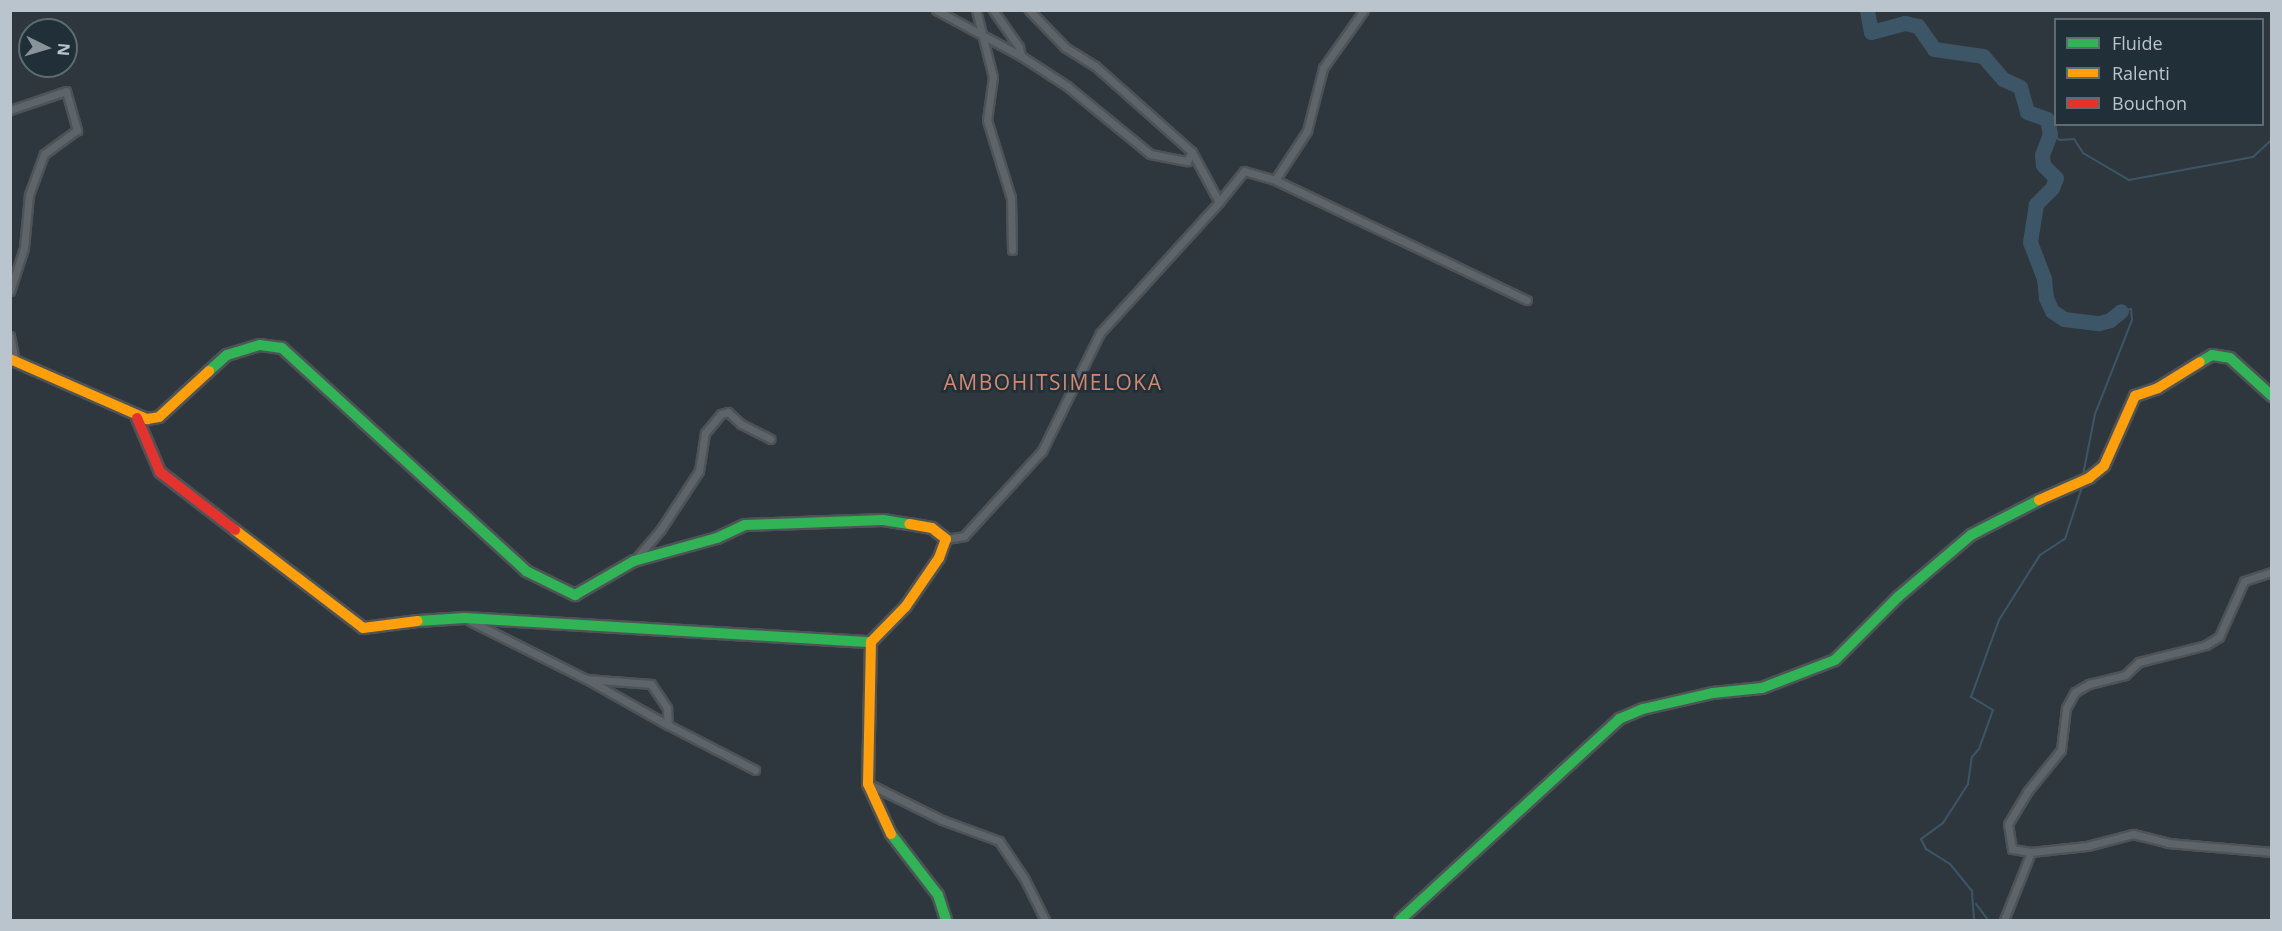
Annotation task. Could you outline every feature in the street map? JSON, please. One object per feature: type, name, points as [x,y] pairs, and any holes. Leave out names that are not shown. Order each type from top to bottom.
[{"type":"street","points":[[936,10],[1021,56],[1067,86],[1150,154],[1187,161],[1192,152]]},
{"type":"street","points":[[976,10],[993,77],[987,120],[1011,198],[1012,250]]},
{"type":"street","points":[[993,10],[1019,47],[1021,56]]},
{"type":"street","points":[[1029,10],[1065,47],[1095,66],[1192,152],[1219,202]]},
{"type":"street","points":[[1275,180],[1307,131],[1323,68],[1364,10]]},
{"type":"street","points":[[10,110],[66,91],[77,130],[44,154],[29,195],[24,248],[10,291]]},
{"type":"street","points":[[10,336],[13,360],[137,418],[159,417],[227,355],[260,345],[282,348],[526,571],[575,595],[634,561],[717,538],[745,525],[778,521],[883,520],[932,528],[946,539],[964,536],[1042,451],[1100,333],[1219,202],[1244,171],[1275,180],[1527,300]]},
{"type":"street","points":[[1400,921],[1619,719],[1643,709],[1713,693],[1762,688],[1835,660],[1898,597],[1971,535],[2067,485],[2089,478],[2104,466],[2135,396],[2158,388],[2212,356],[2230,358],[2271,396]]},
{"type":"street","points":[[634,561],[661,529],[699,471],[705,433],[721,414],[728,412],[741,424],[770,438]]},
{"type":"street","points":[[137,418],[160,472],[363,628],[399,622],[465,618],[872,642]]},
{"type":"street","points":[[946,539],[939,558],[906,606],[872,642],[868,667],[868,784],[897,846],[938,894],[946,921]]},
{"type":"street","points":[[2271,572],[2244,581],[2219,637],[2206,645],[2139,663],[2125,675],[2089,684],[2075,692],[2066,708],[2061,750],[2027,792],[2008,824],[2012,849],[2031,852],[2087,846],[2133,834],[2168,843],[2271,852]]},
{"type":"street","points":[[465,618],[586,679],[755,770]]},
{"type":"street","points":[[586,679],[651,684],[667,708],[668,725]]},
{"type":"street","points":[[868,784],[942,820],[999,841],[1024,878],[1045,921]]},
{"type":"street","points":[[2004,921],[2031,852]]},
{"type":"waterway","points":[[1867,10],[1871,32],[1905,23],[1918,26],[1934,49],[1983,56],[2003,79],[2020,87],[2027,112],[2047,119],[2050,134],[2042,155],[2043,165],[2056,178],[2052,188],[2036,204],[2030,242],[2044,279],[2046,298],[2052,311],[2064,319],[2099,323],[2110,320],[2121,311]]},
{"type":"waterway","points":[[2050,134],[2060,140],[2074,139],[2083,153],[2129,180],[2253,157],[2272,139]]},
{"type":"waterway","points":[[2083,475],[2095,414],[2132,320],[2131,309],[2121,311]]},
{"type":"waterway","points":[[1974,920],[1972,891],[1950,864],[1926,849],[1921,839],[1943,823],[1968,784],[1972,757],[1979,749],[1993,710],[1971,697],[1999,620],[2040,555],[2065,539],[2083,484]]},
{"type":"waterway","points":[[1976,904],[1988,920]]},
{"type":"traffic: fast","points":[[209,371],[227,355],[260,345],[282,348],[526,571],[575,595],[634,561],[717,538],[745,525],[883,520],[909,524]]},
{"type":"traffic: fast","points":[[2200,362],[2212,355],[2230,358],[2272,396]]},
{"type":"traffic: fast","points":[[1400,920],[1619,719],[1643,709],[1713,693],[1762,688],[1835,660],[1898,597],[1971,535],[2039,500]]},
{"type":"traffic: fast","points":[[418,621],[465,618],[871,642]]},
{"type":"traffic: fast","points":[[891,834],[938,895],[946,920]]},
{"type":"traffic: slow","points":[[10,359],[147,419],[159,417],[209,371]]},
{"type":"traffic: slow","points":[[2039,500],[2089,478],[2104,466],[2135,396],[2158,388],[2200,362]]},
{"type":"traffic: slow","points":[[891,834],[868,784],[871,642],[906,606],[939,558],[946,539],[932,528],[909,524]]},
{"type":"traffic: slow","points":[[235,530],[363,628],[418,621]]},
{"type":"traffic: jam","points":[[137,418],[160,472],[235,530]]},
{"type":"district","name":"AMBOHITSIMELOKA","points":[[1053,382]]}]
